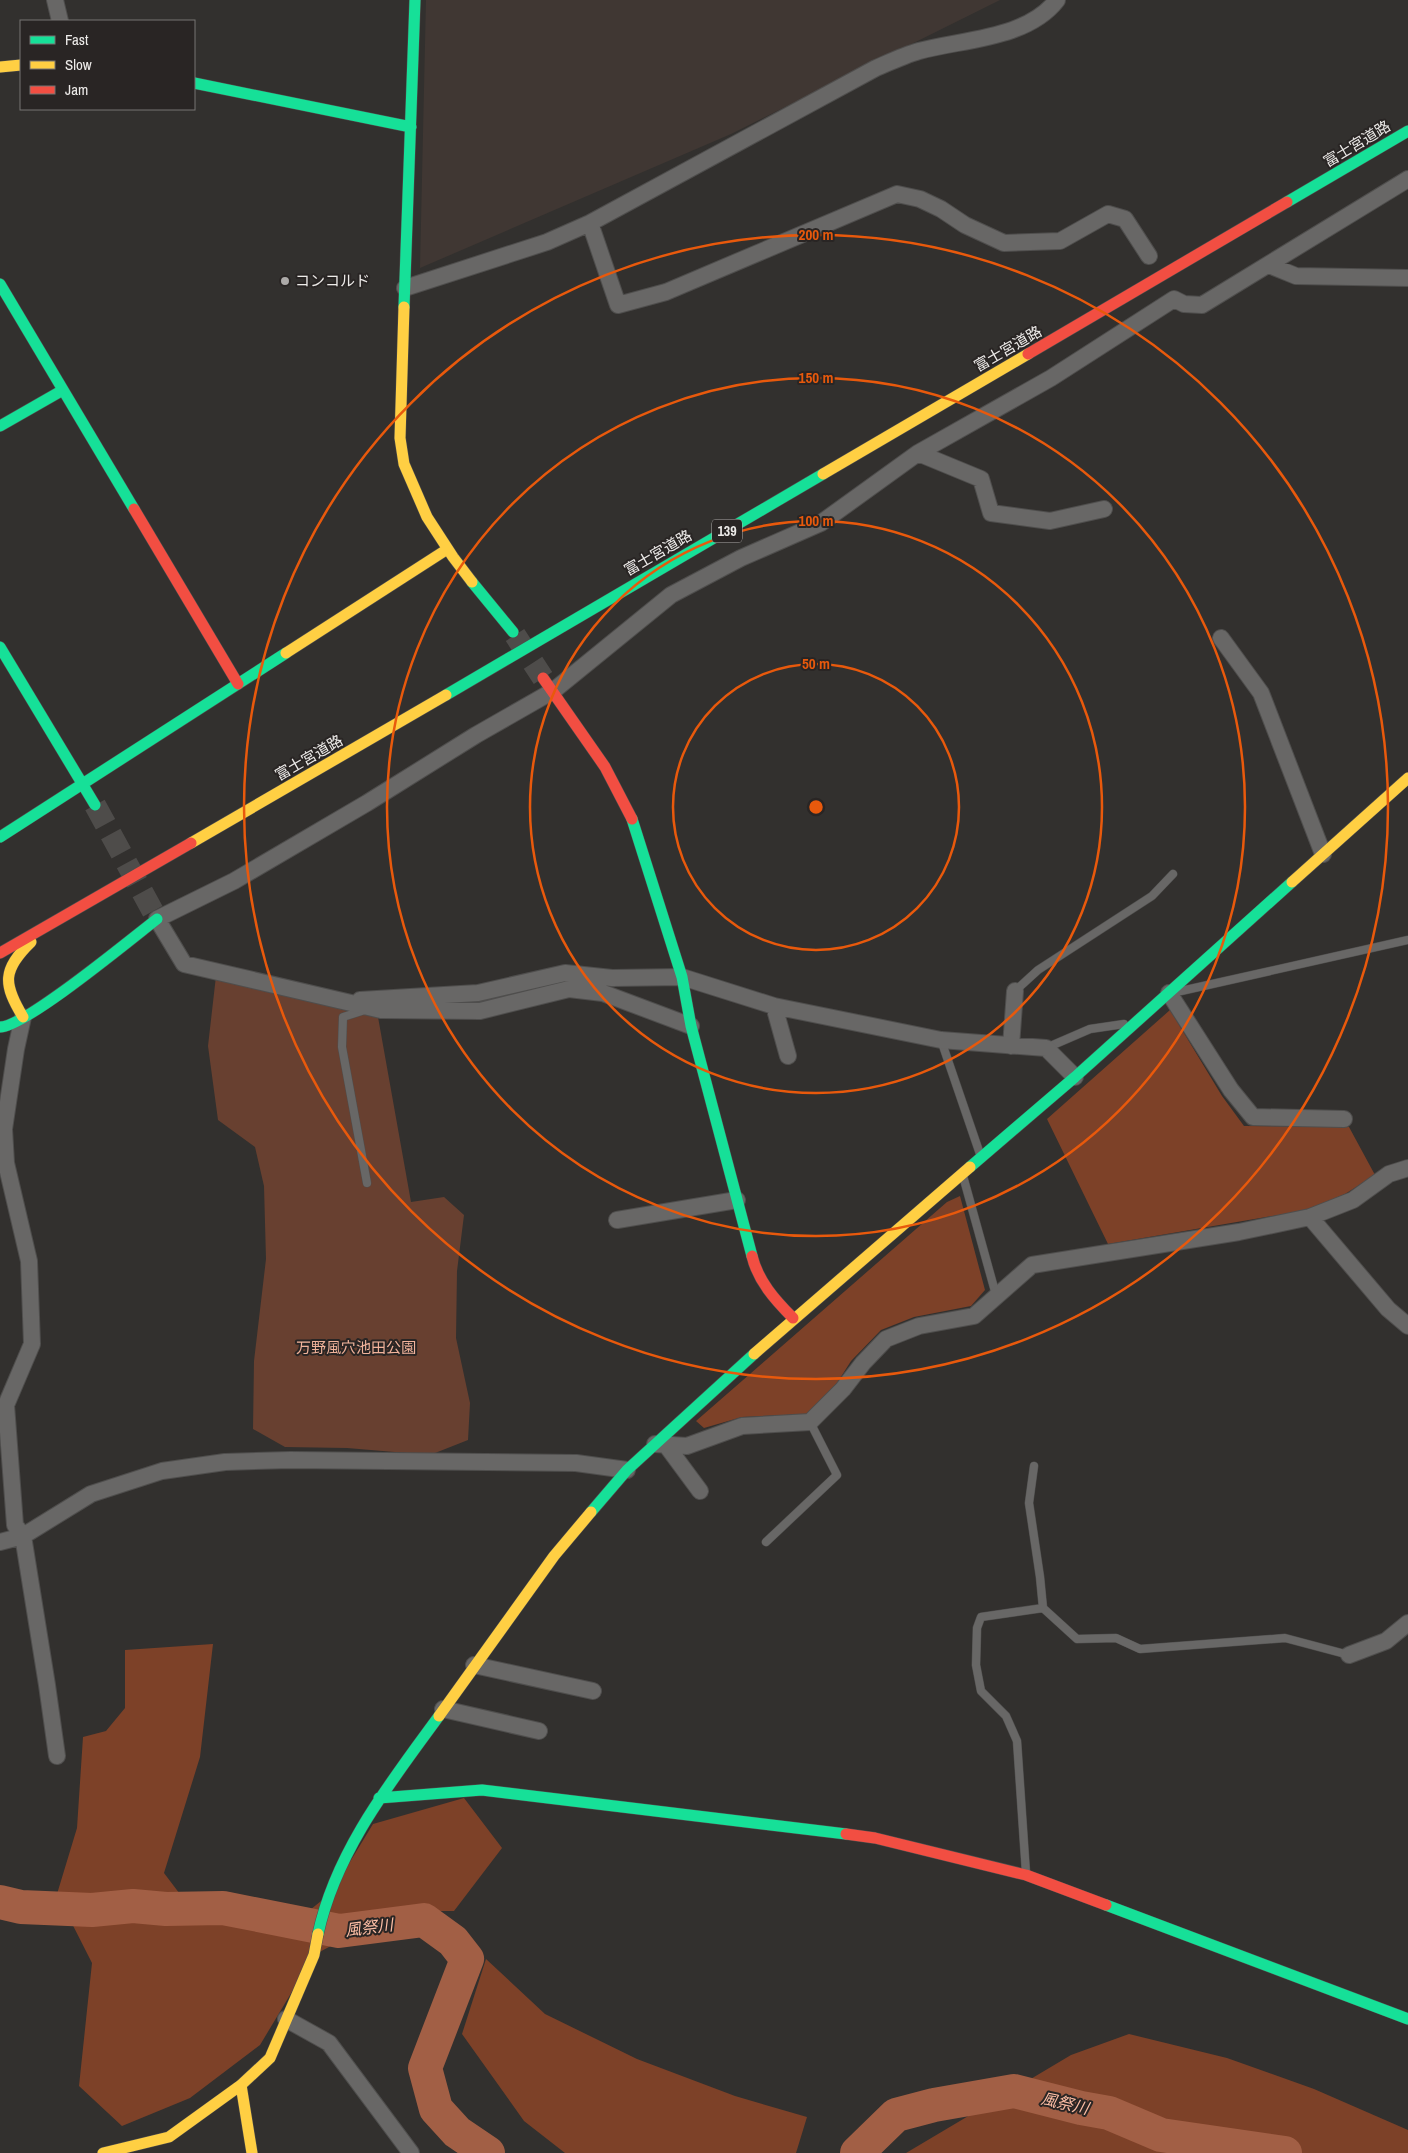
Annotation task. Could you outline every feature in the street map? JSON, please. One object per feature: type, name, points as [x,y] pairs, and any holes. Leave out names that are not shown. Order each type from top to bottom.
[{"type":"main road","points":[[415,0],[400,438],[406,470],[416,496],[446,550],[513,632]]},
{"type":"main road","points":[[0,67],[20,64]]},
{"type":"main road","points":[[195,83],[411,127]]},
{"type":"main road","name":"富士宮道路","points":[[0,953],[45,929],[1408,131]]},
{"type":"main road","points":[[0,284],[238,684]]},
{"type":"main road","points":[[0,426],[63,390]]},
{"type":"main road","points":[[0,837],[446,550]]},
{"type":"main road","points":[[0,647],[95,804]]},
{"type":"main road","points":[[548,685],[605,767],[635,824],[682,977],[690,1026],[754,1268],[773,1298],[793,1318]]},
{"type":"main road","points":[[103,2153],[169,2137],[241,2085],[270,2058],[314,1955],[323,1912],[348,1851],[378,1798],[554,1556],[627,1470],[661,1444],[793,1318],[962,1171],[1075,1077],[1250,917],[1408,778]]},
{"type":"main road","points":[[0,1027],[7,1026],[37,1010],[157,919]]},
{"type":"main road","points":[[23,1016],[11,999],[8,976],[10,964],[18,953],[45,929]]},
{"type":"main road","points":[[0,996],[23,1016]]},
{"type":"main road","points":[[378,1798],[482,1790],[875,1838],[1026,1875],[1408,2019]]},
{"type":"main road","points":[[241,2085],[252,2153]]},
{"type":"street","points":[[55,0],[60,20]]},
{"type":"street","points":[[405,288],[547,242],[590,223],[876,68],[918,51],[1006,33],[1048,11],[1057,0]]},
{"type":"street","points":[[690,1026],[603,993],[569,989],[480,1011],[381,1010],[371,1008],[184,964],[157,919],[234,881],[367,803],[476,735],[671,595],[741,558],[821,523],[918,453],[1051,378],[1174,299],[1184,304],[1202,305],[1269,266],[1408,179]]},
{"type":"street","points":[[590,223],[618,305],[666,292],[897,194],[920,199],[941,209],[965,225],[1004,243],[1060,240],[1108,214],[1125,219],[1149,256]]},
{"type":"street","points":[[1269,266],[1296,276],[1408,278]]},
{"type":"street","points":[[918,453],[981,480],[992,513],[1050,520],[1104,509]]},
{"type":"street","points":[[1221,638],[1261,693],[1323,854]]},
{"type":"street","points":[[344,1002],[478,993],[565,973],[612,978],[682,977],[774,1006],[941,1040],[1046,1048],[1075,1077]]},
{"type":"street","points":[[1011,1046],[1015,991]]},
{"type":"street","points":[[1169,993],[1231,1090],[1253,1117],[1344,1119]]},
{"type":"street","points":[[774,1006],[788,1056]]},
{"type":"street","points":[[23,1016],[4,1129],[6,1163],[29,1261],[32,1344],[6,1405],[15,1525],[23,1536],[48,1685],[57,1756]]},
{"type":"street","points":[[661,1444],[687,1446],[742,1426],[810,1422],[843,1389],[863,1363],[886,1339],[919,1326],[974,1316],[1032,1265],[1239,1232],[1310,1217],[1353,1200],[1389,1174],[1408,1168]]},
{"type":"street","points":[[617,1220],[737,1200]]},
{"type":"street","points":[[1310,1217],[1388,1309],[1408,1326]]},
{"type":"street","points":[[661,1444],[700,1491]]},
{"type":"street","points":[[0,1542],[23,1536],[91,1494],[162,1471],[224,1462],[290,1460],[576,1463],[627,1470]]},
{"type":"street","points":[[1349,1655],[1386,1642],[1408,1623]]},
{"type":"street","points":[[474,1665],[593,1691]]},
{"type":"street","points":[[443,1709],[539,1731]]},
{"type":"street","points":[[286,2019],[329,2043],[411,2153]]},
{"type":"lane","points":[[1015,991],[1038,970],[1152,896],[1173,874]]},
{"type":"lane","points":[[1169,993],[1408,940]]},
{"type":"lane","points":[[367,1183],[342,1047],[343,1017],[371,1008]]},
{"type":"lane","points":[[1046,1048],[1090,1028],[1136,1023]]},
{"type":"lane","points":[[941,1040],[981,1155]]},
{"type":"lane","points":[[962,1171],[996,1295]]},
{"type":"lane","points":[[766,1542],[837,1475],[810,1422]]},
{"type":"lane","points":[[1034,1466],[1028,1502],[1043,1608],[1077,1639],[1116,1638],[1140,1649],[1285,1638],[1349,1655]]},
{"type":"lane","points":[[1026,1875],[1017,1741],[1006,1716],[981,1691],[976,1664],[977,1628],[981,1617],[1043,1608]]},
{"type":"shaded area","points":[[426,0],[1000,0],[731,134],[420,268]]},
{"type":"shaded area","points":[[1170,1010],[1222,1096],[1244,1126],[1349,1127],[1375,1175],[1345,1194],[1308,1210],[1108,1244],[1047,1119]]},
{"type":"shaded area","points":[[960,1196],[985,1290],[971,1306],[914,1317],[881,1330],[851,1361],[837,1383],[807,1414],[742,1417],[704,1428],[696,1421],[947,1202]]},
{"type":"shaded area","points":[[213,1644],[200,1757],[164,1873],[192,1910],[295,1922],[331,1893],[373,1824],[464,1798],[502,1848],[454,1911],[396,1911],[314,1955],[260,2045],[190,2098],[122,2126],[79,2086],[92,1963],[57,1894],[77,1828],[83,1737],[106,1731],[125,1708],[125,1650]]},
{"type":"shaded area","points":[[486,1959],[545,2014],[637,2059],[735,2096],[807,2117],[796,2153],[565,2153],[524,2121],[462,2034]]},
{"type":"shaded area","points":[[1129,2034],[1227,2058],[1314,2089],[1408,2130],[1408,2153],[1184,2153],[1177,2151],[1176,2153],[906,2153],[1071,2055]]},
{"type":"green space","name":"万野風穴池田公園","points":[[216,976],[378,1017],[411,1202],[444,1197],[464,1215],[457,1271],[456,1338],[470,1403],[468,1440],[430,1455],[347,1448],[285,1447],[253,1429],[254,1361],[266,1259],[264,1186],[255,1147],[218,1120],[208,1046]]},
{"type":"waterway","name":"風祭川","points":[[0,1902],[21,1907],[92,1910],[133,1906],[166,1909],[223,1908],[339,1931],[424,1920],[453,1941],[467,1959],[425,2068],[436,2109],[457,2132],[488,2153]]},
{"type":"waterway","name":"風祭川","points":[[857,2153],[896,2115],[934,2105],[1014,2091],[1109,2113],[1161,2135],[1285,2153]]},
{"type":"tunnel","points":[[515,635],[543,678]]},
{"type":"tunnel","points":[[95,805],[157,919]]},
{"type":"traffic: fast","points":[[404,307],[415,0]]},
{"type":"traffic: fast","points":[[195,83],[411,127]]},
{"type":"traffic: fast","points":[[1287,202],[1408,131]]},
{"type":"traffic: fast","points":[[0,284],[134,509]]},
{"type":"traffic: fast","points":[[0,426],[63,390]]},
{"type":"traffic: fast","points":[[446,695],[823,474]]},
{"type":"traffic: fast","points":[[472,582],[513,632]]},
{"type":"traffic: fast","points":[[0,647],[95,805]]},
{"type":"traffic: fast","points":[[0,837],[286,653]]},
{"type":"traffic: fast","points":[[632,819],[682,977],[691,1026],[752,1256]]},
{"type":"traffic: fast","points":[[970,1167],[1075,1077],[1292,882]]},
{"type":"traffic: fast","points":[[0,1027],[13,1023],[54,998],[157,919]]},
{"type":"traffic: fast","points":[[591,1512],[627,1470],[754,1354]]},
{"type":"traffic: fast","points":[[318,1934],[326,1904],[351,1846],[384,1793],[439,1716]]},
{"type":"traffic: fast","points":[[379,1798],[482,1790],[846,1834]]},
{"type":"traffic: fast","points":[[1106,1905],[1408,2019]]},
{"type":"traffic: slow","points":[[0,67],[20,65]]},
{"type":"traffic: slow","points":[[404,307],[400,438],[404,464],[427,517],[472,582]]},
{"type":"traffic: slow","points":[[823,474],[1028,354]]},
{"type":"traffic: slow","points":[[286,653],[446,550]]},
{"type":"traffic: slow","points":[[191,843],[446,695]]},
{"type":"traffic: slow","points":[[1292,882],[1408,778]]},
{"type":"traffic: slow","points":[[23,1017],[12,995],[9,978],[10,969],[31,942]]},
{"type":"traffic: slow","points":[[754,1354],[970,1167]]},
{"type":"traffic: slow","points":[[439,1716],[554,1556],[591,1512]]},
{"type":"traffic: slow","points":[[103,2153],[169,2137],[241,2085],[270,2058],[314,1955],[318,1934]]},
{"type":"traffic: slow","points":[[241,2085],[252,2153]]},
{"type":"traffic: jam","points":[[1028,354],[1287,202]]},
{"type":"traffic: jam","points":[[134,509],[238,684]]},
{"type":"traffic: jam","points":[[543,678],[605,767],[632,819]]},
{"type":"traffic: jam","points":[[0,953],[191,843]]},
{"type":"traffic: jam","points":[[752,1256],[763,1282],[793,1318]]},
{"type":"traffic: jam","points":[[846,1834],[875,1838],[1026,1875],[1106,1905]]},
{"type":"place","name":"コンコルド","points":[[285,281]]}]
